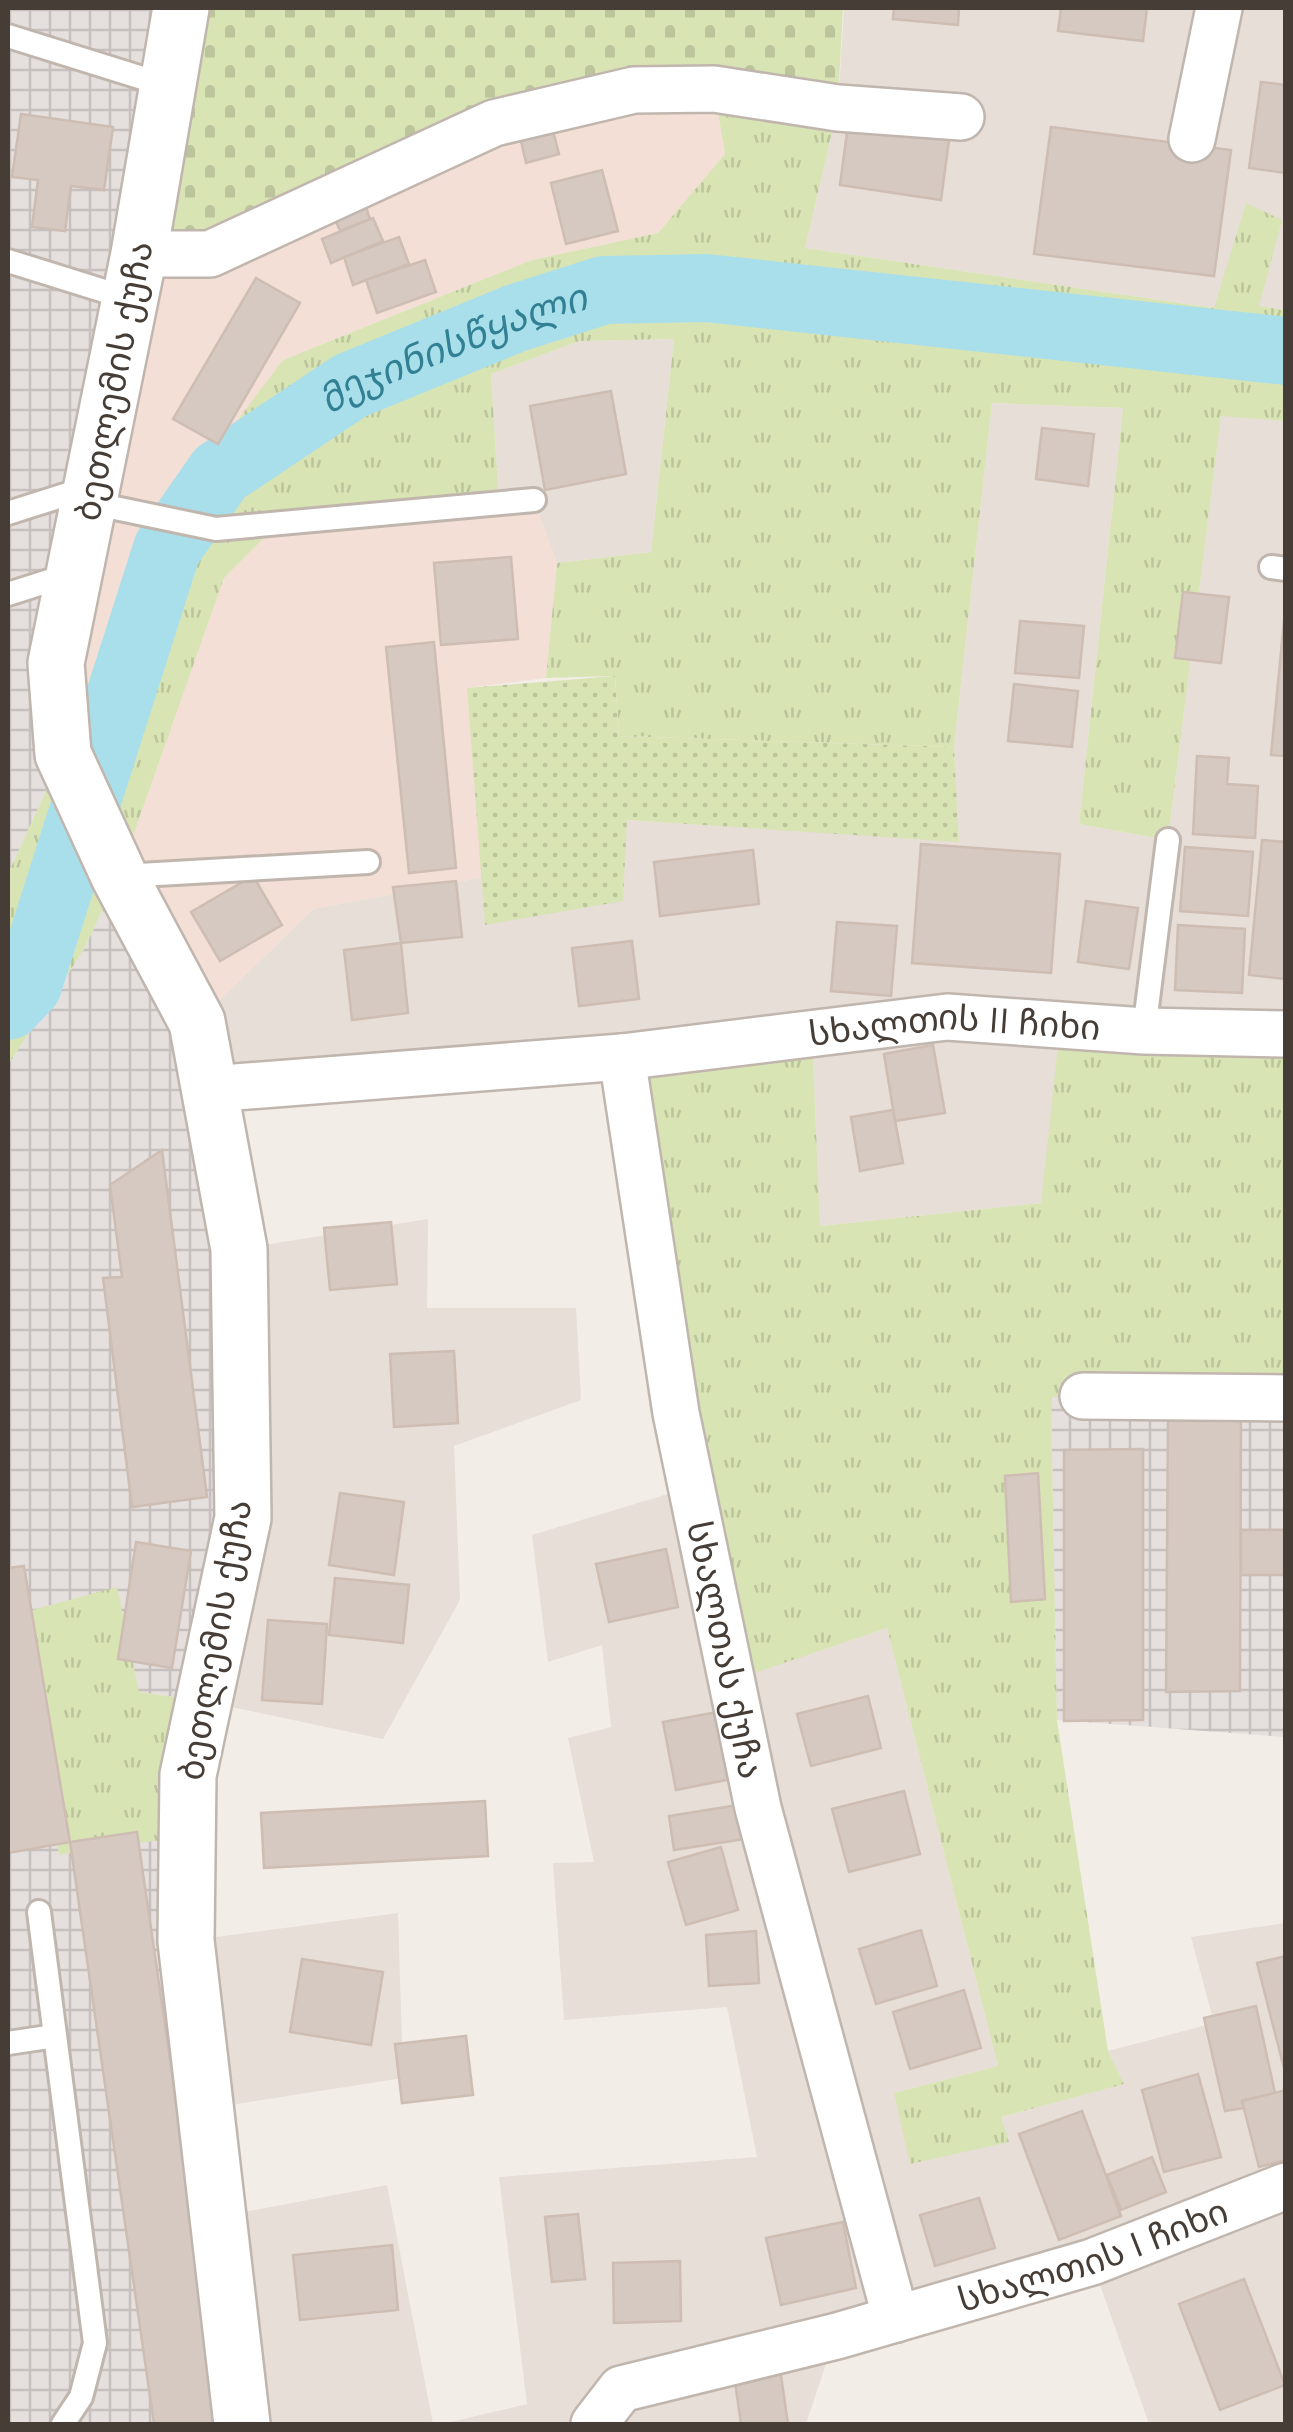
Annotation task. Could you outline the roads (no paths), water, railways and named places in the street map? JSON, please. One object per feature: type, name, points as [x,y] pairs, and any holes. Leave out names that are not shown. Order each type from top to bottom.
[{"type":"street","name":"ბეთლემის ქუჩა","points":[[181,8],[135,277],[78,572],[56,663],[63,754],[119,876],[197,1022],[239,1249],[242,1518],[188,1774],[186,1940],[242,2424]]},
{"type":"street","points":[[1192,139],[1219,8]]},
{"type":"street","points":[[135,277],[210,254],[278,226],[494,123],[634,90],[714,89],[838,108],[962,118]]},
{"type":"street","name":"სხალთის II ჩიხი","points":[[622,1057],[947,1018],[1144,1032],[1286,1034]]},
{"type":"street","points":[[210,1089],[622,1057]]},
{"type":"street","name":"სხალთას ქუჩა","points":[[622,1057],[676,1412],[754,1790],[896,2319]]},
{"type":"street","points":[[1082,1396],[1286,1398]]},
{"type":"street","name":"სხალთის I ჩიხი","points":[[896,2319],[1092,2262],[1286,2186]]},
{"type":"street","points":[[594,2424],[621,2389],[896,2319]]},
{"type":"lane","points":[[8,36],[168,86]]},
{"type":"lane","points":[[8,260],[135,277]]},
{"type":"lane","points":[[8,513],[93,494],[168,523],[216,530],[534,500]]},
{"type":"lane","points":[[8,594],[78,572]]},
{"type":"lane","points":[[1144,1032],[1168,840]]},
{"type":"lane","points":[[119,876],[368,862]]},
{"type":"lane","points":[[39,1912],[95,2343],[80,2397],[63,2424]]},
{"type":"lane","points":[[8,2043],[55,2036]]},
{"type":"waterway","name":"მეჯინისწყალი","points":[[8,1006],[28,985],[167,549],[220,473],[350,386],[516,318],[604,290],[706,288],[1286,351]]}]
